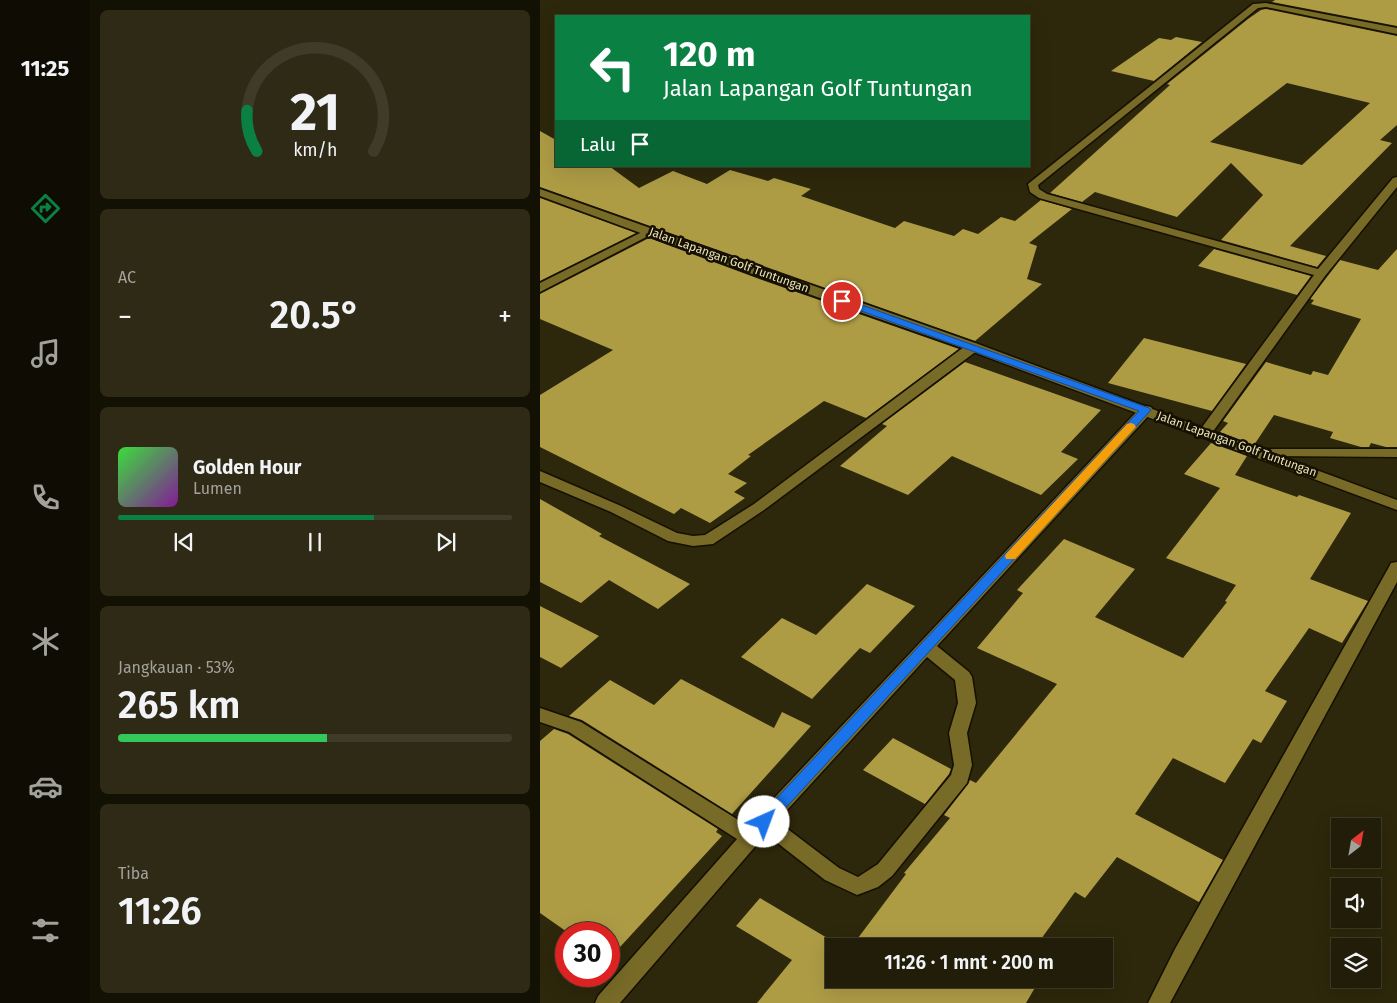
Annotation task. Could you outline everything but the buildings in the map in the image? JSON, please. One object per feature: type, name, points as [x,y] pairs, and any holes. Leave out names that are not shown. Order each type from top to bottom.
[{"type":"street","points":[[1321,273],[1043,196],[1034,190],[1034,184],[1256,6],[1266,5],[1397,31]]},
{"type":"street","points":[[1204,434],[1321,273],[1397,180]]},
{"type":"street","name":"Jalan Lapangan Golf Tuntungan","points":[[540,192],[1146,410],[1204,434],[1260,453],[1397,505]]},
{"type":"street","points":[[540,288],[650,231]]},
{"type":"street","points":[[540,476],[616,509],[673,537],[693,541],[708,540],[759,507],[973,347]]},
{"type":"street","points":[[606,1003],[764,822],[1146,410]]},
{"type":"street","points":[[1260,453],[1397,454]]},
{"type":"street","points":[[1159,1003],[1397,567]]},
{"type":"street","points":[[764,822],[832,874],[857,886],[871,881],[885,870],[960,778],[963,765],[958,733],[967,703],[964,677],[927,647]]},
{"type":"street","points":[[540,715],[575,727],[751,838]]},
{"type":"slow traffic","points":[[1011,556],[1131,427]]},
{"type":"route","points":[[764,822],[1146,410],[842,301]]}]
